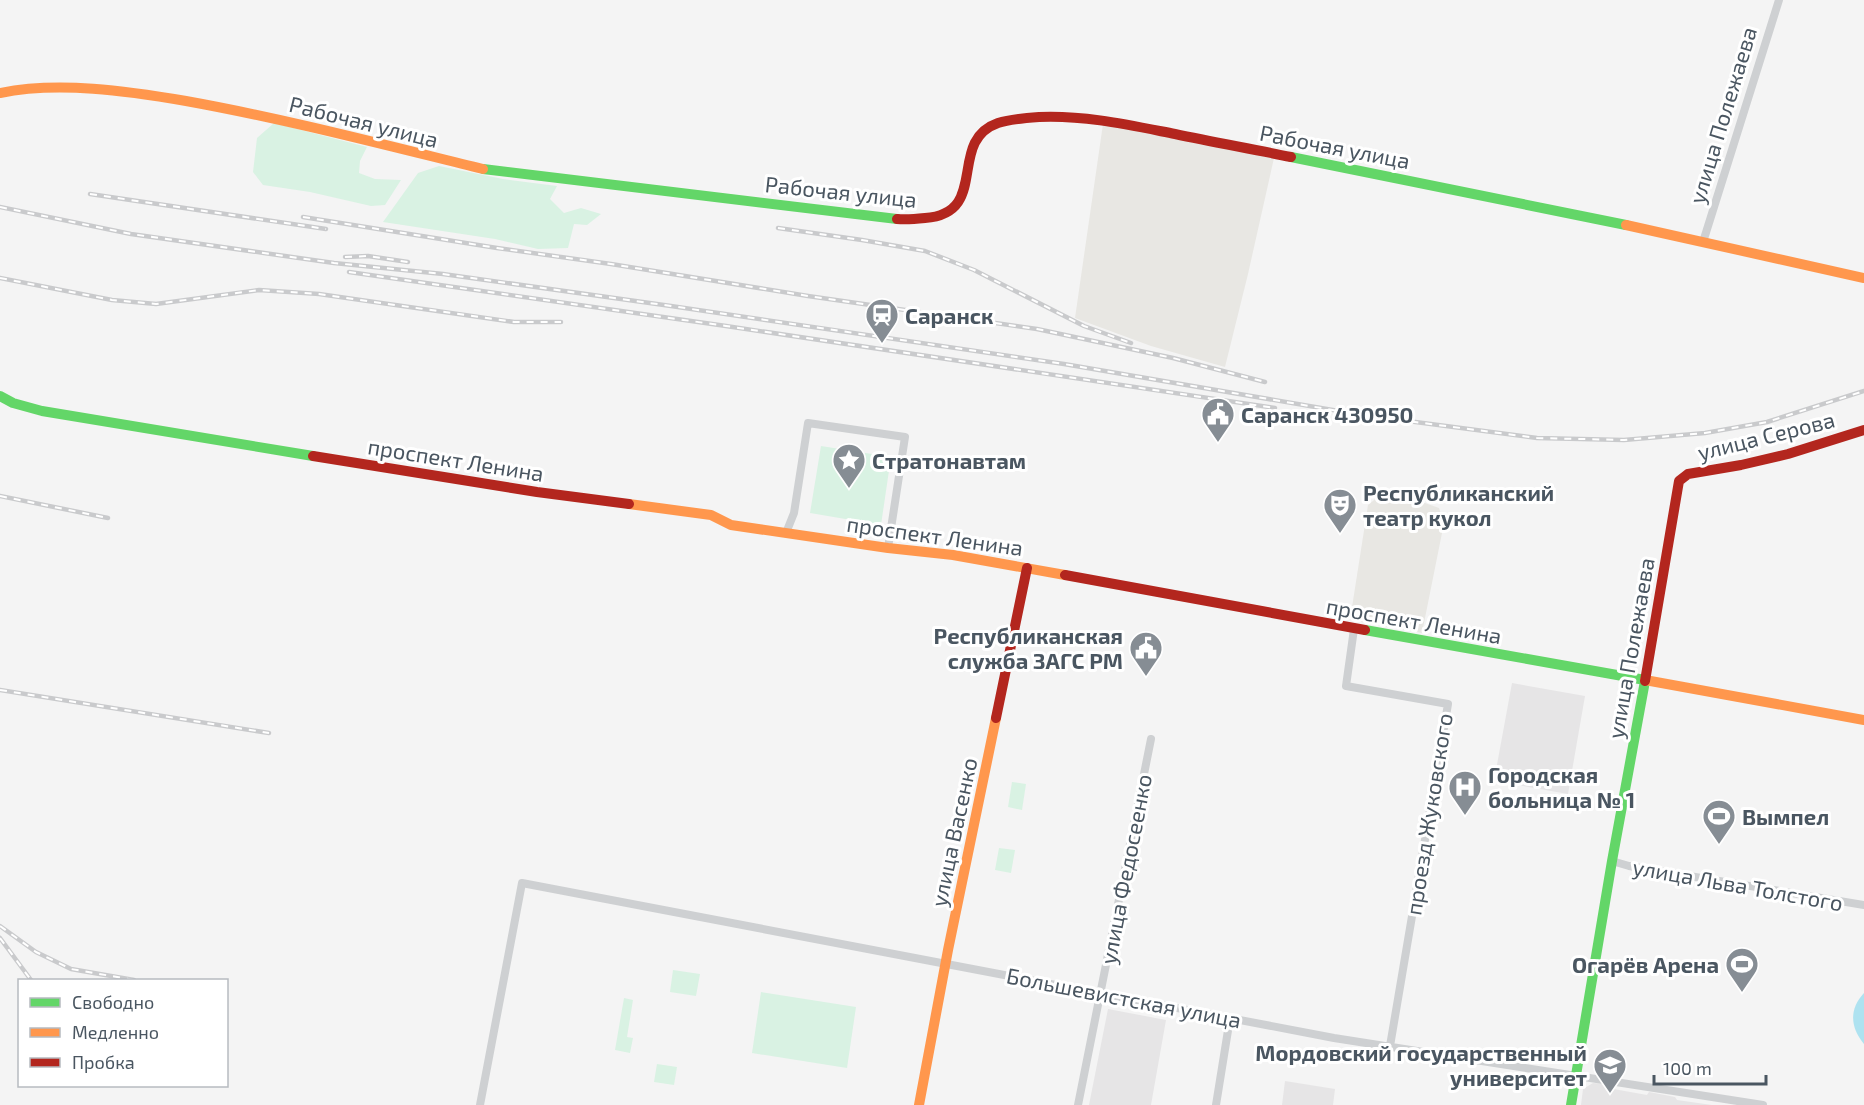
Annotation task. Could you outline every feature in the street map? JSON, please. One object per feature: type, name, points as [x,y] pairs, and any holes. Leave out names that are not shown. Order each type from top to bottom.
[{"type":"main road","name":"Рабочая улица","points":[[0,93],[42,88],[116,91],[156,96],[242,112],[501,173],[904,220],[935,218],[944,215],[958,204],[965,188],[976,140],[981,133],[997,123],[1063,116],[1101,119],[1605,220],[1864,278]]},
{"type":"main road","name":"проспект Ленина","points":[[0,396],[13,403],[42,411],[166,433],[537,492],[711,515],[731,525],[953,555],[1864,720]]},
{"type":"main road","name":"улица Серова","points":[[1679,481],[1688,474],[1788,454],[1864,430]]},
{"type":"main road","name":"улица Полежаева","points":[[1570,1105],[1679,481]]},
{"type":"main road","name":"улица Васенко","points":[[920,1105],[946,964],[1027,568]]},
{"type":"street","name":"улица Полежаева","points":[[1703,242],[1779,0]]},
{"type":"street","points":[[786,533],[794,513],[808,423],[905,437],[888,548]]},
{"type":"street","name":"проезд Жуковского","points":[[1354,629],[1346,686],[1448,704],[1390,1046]]},
{"type":"street","name":"улица Федосеенко","points":[[1078,1105],[1151,738]]},
{"type":"street","name":"улица Льва Толстого","points":[[1612,861],[1629,866],[1864,905]]},
{"type":"street","name":"Большевистская улица","points":[[480,1105],[522,883],[1334,1038],[1763,1105]]},
{"type":"street","points":[[1216,1105],[1230,1018]]},
{"type":"shaded area","points":[[1103,124],[1274,158],[1225,367],[1151,346],[1075,318]]},
{"type":"shaded area","points":[[1379,496],[1425,503],[1439,508],[1444,523],[1422,633],[1350,620],[1368,505]]},
{"type":"shaded area","points":[[1512,683],[1585,696],[1568,794],[1494,781]]},
{"type":"shaded area","points":[[1108,1009],[1166,1020],[1151,1105],[1089,1105]]},
{"type":"shaded area","points":[[1285,1081],[1335,1089],[1333,1105],[1282,1105]]},
{"type":"shaded area","name":"Мордовский государственный университет","points":[[1593,1083],[1605,1084],[1608,1088],[1647,1095],[1649,1092],[1675,1097],[1677,1100],[1712,1105],[1581,1105],[1583,1089]]},
{"type":"green space","points":[[274,123],[367,147],[360,161],[359,173],[375,179],[401,180],[385,205],[371,206],[310,192],[263,185],[253,172],[257,138]]},
{"type":"green space","points":[[439,166],[503,179],[557,186],[550,199],[564,213],[581,208],[601,214],[587,225],[574,224],[568,248],[538,249],[495,239],[383,222],[418,173]]},
{"type":"green space","points":[[821,446],[891,457],[881,525],[810,513]]},
{"type":"green space","points":[[1012,782],[1026,784],[1022,810],[1008,807]]},
{"type":"green space","points":[[999,848],[1015,850],[1011,873],[995,870]]},
{"type":"green space","points":[[673,970],[700,974],[696,996],[670,992]]},
{"type":"green space","points":[[761,992],[856,1007],[847,1068],[752,1053]]},
{"type":"green space","points":[[624,998],[633,1000],[627,1037],[633,1038],[630,1053],[615,1050]]},
{"type":"green space","points":[[657,1064],[677,1067],[674,1085],[654,1082]]},
{"type":"water","points":[[1864,993],[1864,1044],[1856,1031],[1853,1018],[1856,1005]]},
{"type":"railway","points":[[90,194],[326,229]]},
{"type":"railway","points":[[0,207],[131,234],[334,263],[443,274],[671,306],[1064,364],[1362,415],[1537,438],[1624,440],[1705,433],[1767,422],[1864,391]]},
{"type":"railway","points":[[303,217],[808,296],[1037,329],[1173,358],[1265,382]]},
{"type":"railway","points":[[778,228],[925,251],[974,270],[1084,326],[1131,343]]},
{"type":"railway","points":[[345,257],[368,256],[408,262]]},
{"type":"railway","points":[[349,272],[1275,408]]},
{"type":"railway","points":[[0,278],[112,300],[156,304],[259,290],[319,294],[514,322],[561,322]]},
{"type":"railway","points":[[0,496],[108,518]]},
{"type":"railway","points":[[0,690],[269,733]]},
{"type":"railway","points":[[0,926],[36,952],[71,969],[128,979]]},
{"type":"railway","points":[[0,938],[30,979]]},
{"type":"traffic: fast","points":[[1291,157],[1626,225]]},
{"type":"traffic: fast","points":[[483,169],[897,219]]},
{"type":"traffic: fast","points":[[0,396],[13,403],[42,411],[313,456]]},
{"type":"traffic: fast","points":[[1365,630],[1645,680]]},
{"type":"traffic: fast","points":[[1571,1105],[1645,681]]},
{"type":"traffic: slow","points":[[0,93],[22,89],[69,88],[164,97],[298,124],[483,169]]},
{"type":"traffic: slow","points":[[1626,225],[1864,278]]},
{"type":"traffic: slow","points":[[629,504],[711,515],[731,525],[953,555],[1065,575]]},
{"type":"traffic: slow","points":[[1645,680],[1864,720]]},
{"type":"traffic: slow","points":[[919,1105],[948,950],[996,718]]},
{"type":"traffic: jam","points":[[897,219],[925,218],[945,213],[957,204],[963,190],[974,145],[983,132],[998,123],[1013,120],[1056,117],[1107,121],[1291,157]]},
{"type":"traffic: jam","points":[[1645,681],[1679,481],[1688,474],[1788,454],[1864,430]]},
{"type":"traffic: jam","points":[[313,456],[537,492],[629,504]]},
{"type":"traffic: jam","points":[[996,718],[1027,568]]},
{"type":"traffic: jam","points":[[1065,575],[1365,630]]},
{"type":"place","name":"Саранск","points":[[882,344]]},
{"type":"place","name":"Саранск 430950","points":[[1218,443]]},
{"type":"place","name":"Стратонавтам","points":[[849,489]]},
{"type":"place","name":"Республиканский театр кукол","points":[[1340,534]]},
{"type":"place","name":"Республиканская служба ЗАГС РМ","points":[[1146,677]]},
{"type":"place","name":"Городская больница № 1","points":[[1465,816]]},
{"type":"place","name":"Вымпел","points":[[1719,845]]},
{"type":"place","name":"Огарёв Арена","points":[[1742,993]]},
{"type":"place","name":"Мордовский государственный университет","points":[[1610,1094]]}]
